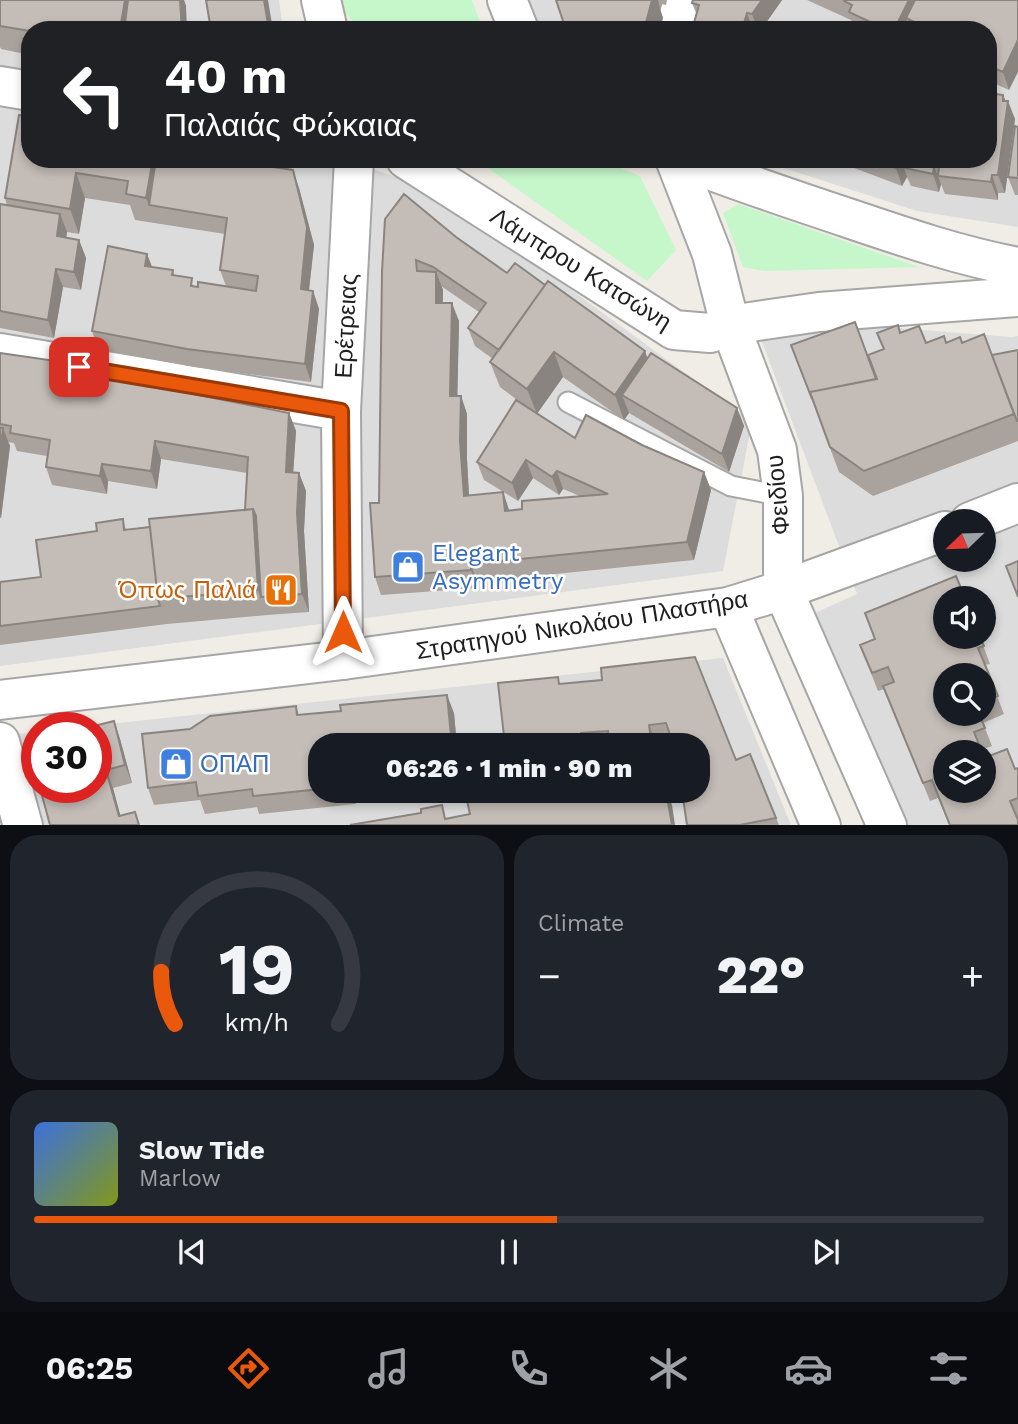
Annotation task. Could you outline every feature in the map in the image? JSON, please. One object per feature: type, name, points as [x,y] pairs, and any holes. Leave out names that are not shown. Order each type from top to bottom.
[{"type":"street","points":[[321,0],[326,21]]},
{"type":"street","points":[[507,0],[515,21]]},
{"type":"street","points":[[677,21],[683,0]]},
{"type":"street","points":[[0,86],[21,90]]},
{"type":"street","name":"Ερέτρειας","points":[[343,660],[341,411],[354,168]]},
{"type":"street","name":"Λάμπρου Κατσώνη","points":[[420,168],[674,330],[710,333],[730,325],[819,312],[1018,297]]},
{"type":"street","name":"Φειδίου","points":[[679,168],[712,254],[730,325],[776,450],[783,496],[783,590],[887,825]]},
{"type":"street","points":[[704,168],[969,258],[1018,267]]},
{"type":"street","points":[[0,353],[341,411]]},
{"type":"street","points":[[996,512],[1018,503]]},
{"type":"street","name":"Στρατηγού Νικολάου Πλαστήρα","points":[[0,699],[343,660],[728,607],[933,535]]},
{"type":"street","points":[[728,607],[821,825]]},
{"type":"street","points":[[0,742],[23,825]]},
{"type":"lane","points":[[568,402],[732,486],[783,496]]},
{"type":"shaded area","points":[[0,0],[279,0],[282,21],[21,21],[21,168],[370,168],[436,191],[752,422],[723,571],[0,666]]},
{"type":"shaded area","points":[[526,0],[1018,0],[1018,227],[917,211],[784,168],[997,168],[997,21],[534,21]]},
{"type":"shaded area","points":[[860,325],[1018,336],[1018,825],[899,825],[808,616],[857,594],[761,339]]},
{"type":"shaded area","points":[[723,658],[791,825],[0,825],[0,736],[21,734],[21,803],[112,803],[112,724]]},
{"type":"green space","points":[[343,0],[472,0],[480,21],[352,21],[344,11]]},
{"type":"green space","points":[[488,168],[620,168],[640,176],[676,250],[647,281]]},
{"type":"green space","points":[[738,204],[919,267],[764,271],[743,267],[723,213]]},
{"type":"building","points":[[0,0],[125,0],[122,21],[21,21],[21,30],[0,26]]},
{"type":"building","points":[[128,0],[180,0],[181,21],[125,21]]},
{"type":"building","points":[[206,0],[264,0],[268,21],[210,21]]},
{"type":"building","points":[[556,0],[652,0],[646,21],[563,21]]},
{"type":"building","points":[[693,0],[762,0],[752,14],[747,13],[745,21],[695,21],[699,5],[692,3]]},
{"type":"building","points":[[909,0],[898,21],[868,21],[849,12],[852,5],[844,1]]},
{"type":"building","points":[[915,0],[1018,0],[1018,40],[1003,72],[997,69],[997,21],[912,21],[906,18]]},
{"type":"building","points":[[997,94],[1003,95],[1003,101],[1008,101],[998,175],[992,175],[991,182],[938,176],[939,168],[997,168]]},
{"type":"building","points":[[19,115],[21,168],[151,168],[146,198],[126,194],[128,181],[76,173],[70,209],[5,198]]},
{"type":"building","points":[[1015,126],[1018,127],[1018,178],[1008,177]]},
{"type":"building","points":[[155,168],[293,170],[307,227],[301,289],[313,291],[305,364],[187,349],[92,331],[108,246],[147,254],[145,266],[173,270],[172,275],[192,278],[191,286],[198,287],[198,282],[256,291],[258,276],[220,270],[227,218],[149,205]]},
{"type":"building","points":[[905,168],[934,168],[933,174]]},
{"type":"building","points":[[404,194],[456,237],[507,273],[515,263],[545,285],[499,350],[468,328],[486,303],[433,267],[416,260],[417,271],[436,272],[436,303],[452,303],[450,396],[461,396],[460,441],[464,496],[503,492],[505,511],[522,509],[522,501],[608,494],[557,471],[552,477],[526,460],[512,483],[477,462],[516,400],[575,438],[586,415],[642,445],[704,472],[687,542],[471,564],[471,570],[375,577],[370,503],[379,503],[385,219]]},
{"type":"building","points":[[0,204],[60,214],[57,236],[79,240],[74,272],[56,269],[48,320],[0,311]]},
{"type":"building","points":[[548,281],[645,351],[615,395],[554,352],[527,389],[490,362]]},
{"type":"building","points":[[855,322],[876,379],[810,392],[812,399],[791,345]]},
{"type":"building","points":[[898,325],[900,333],[919,326],[926,343],[944,336],[946,343],[960,337],[962,343],[984,334],[1014,414],[864,471],[830,447],[810,392],[877,379],[868,355],[884,349],[877,333]]},
{"type":"building","points":[[1018,350],[1018,421],[1017,421],[992,355]]},
{"type":"building","points":[[0,353],[63,362],[62,369],[116,378],[117,371],[165,378],[163,388],[289,413],[286,472],[299,473],[297,513],[302,594],[261,597],[256,516],[253,509],[245,510],[248,457],[155,441],[151,471],[102,464],[100,476],[46,467],[50,440],[10,433],[11,426],[0,424]]},
{"type":"building","points":[[651,353],[737,408],[722,454],[622,395]]},
{"type":"building","points":[[0,428],[3,428],[0,454]]},
{"type":"building","points":[[253,509],[258,590],[158,599],[149,519]]},
{"type":"building","points":[[123,519],[124,530],[150,527],[160,606],[0,626],[0,582],[41,577],[36,540],[97,531],[96,523]]},
{"type":"building","points":[[1018,561],[1018,597],[1006,566]]},
{"type":"building","points":[[956,576],[960,586],[933,586],[933,649],[978,649],[984,663],[933,663],[933,726],[985,728],[974,732],[977,740],[933,740],[933,782],[932,780],[923,783],[883,686],[894,682],[888,667],[872,673],[860,645],[875,639],[865,613]]},
{"type":"building","points":[[695,657],[736,760],[750,754],[776,818],[740,825],[687,825],[684,803],[710,803],[710,733],[669,733],[666,723],[649,725],[650,733],[504,733],[498,683],[558,677],[559,684],[602,680],[601,668]]},
{"type":"building","points":[[447,695],[451,733],[308,733],[308,790],[253,796],[252,789],[198,796],[196,782],[148,788],[142,734],[190,729],[210,716],[296,706],[297,715],[341,711],[340,705]]},
{"type":"building","points":[[112,722],[125,765],[112,768]]},
{"type":"building","points":[[1007,749],[1015,769],[1018,768],[1018,798],[1010,801],[1018,825],[950,825],[941,803],[996,803],[996,753]]},
{"type":"building","points":[[112,791],[119,816],[135,812],[139,825],[50,825],[44,803],[112,803]]},
{"type":"building","points":[[467,803],[668,803],[672,825],[350,825],[421,813],[421,809],[442,805],[445,819],[470,814]]},
{"type":"place","name":"Elegant Asymmetry","points":[[408,567]]},
{"type":"place","name":"Όπως Παλιά","points":[[281,590]]},
{"type":"place","name":"ΟΠΑΠ","points":[[176,764]]},
{"type":"route","points":[[79,367],[341,411],[343,632]]}]
